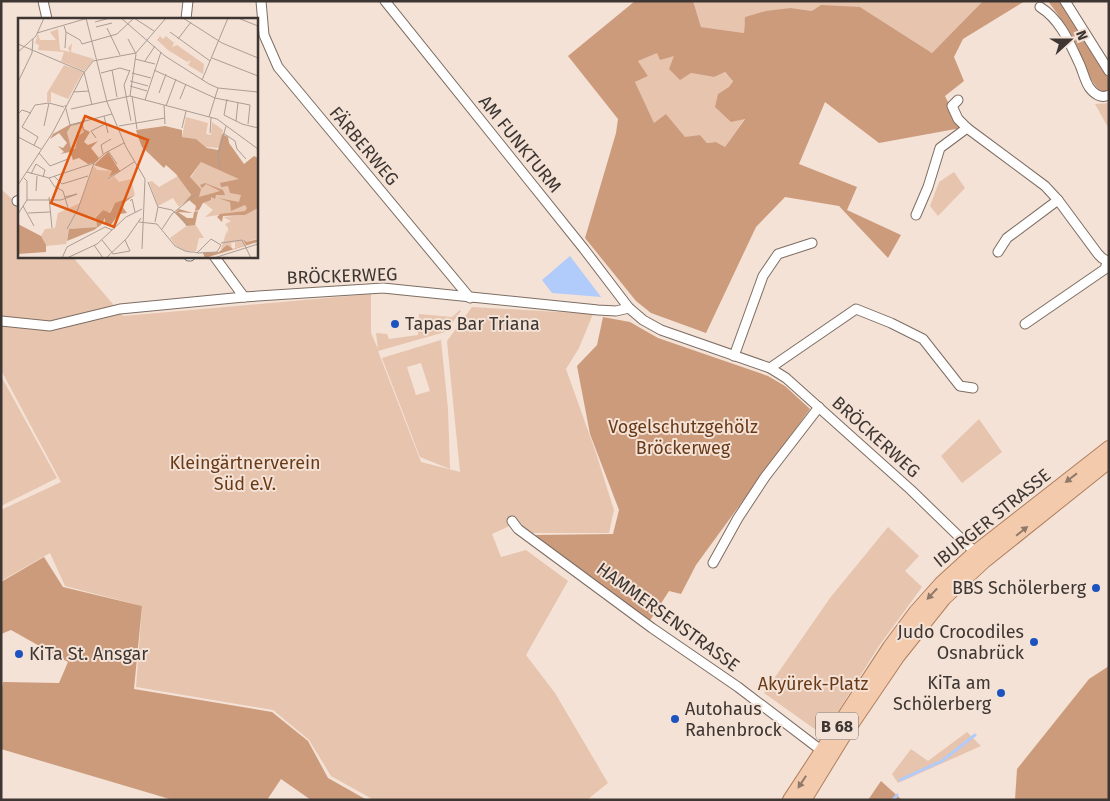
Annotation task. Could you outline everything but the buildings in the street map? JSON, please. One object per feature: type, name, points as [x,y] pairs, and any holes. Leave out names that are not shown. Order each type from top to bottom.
[{"type":"main road","name":"IBURGER STRASSE","points":[[980,557],[1109,448]]},
{"type":"main road","name":"IBURGER STRASSE","points":[[804,800],[826,754],[885,653],[916,612],[941,584],[1109,461]]},
{"type":"main road","name":"IBURGER STRASSE","points":[[790,800],[826,754]]},
{"type":"street","points":[[43,1],[47,18]]},
{"type":"street","points":[[186,18],[188,1]]},
{"type":"street","name":"FÄRBERWEG","points":[[261,1],[264,34],[278,67],[470,298]]},
{"type":"street","name":"AM FUNKTURM","points":[[385,1],[629,308]]},
{"type":"street","points":[[1065,1],[1109,71]]},
{"type":"street","points":[[1040,7],[1057,21],[1089,87],[1099,96],[1106,97],[1109,95]]},
{"type":"street","points":[[958,100],[952,106],[958,119],[967,128],[1045,186],[1058,200],[1098,254],[1108,262],[1105,269],[1025,324]]},
{"type":"street","points":[[916,215],[928,187],[940,148],[967,128]]},
{"type":"street","points":[[998,252],[1007,238],[1058,200]]},
{"type":"street","points":[[734,356],[763,276],[778,254],[812,243]]},
{"type":"street","points":[[215,258],[244,297]]},
{"type":"street","name":"BRÖCKERWEG","points":[[1,321],[50,326],[120,309],[244,297],[383,288],[598,310],[616,311],[629,308],[643,320],[661,330],[770,368],[786,378],[910,490],[980,557]]},
{"type":"street","points":[[770,368],[856,310],[892,323],[922,339],[960,386],[973,388]]},
{"type":"street","points":[[713,563],[738,518],[765,477],[819,407]]},
{"type":"street","name":"HAMMERSENSTRASSE","points":[[512,521],[518,529],[652,628],[738,687],[826,754]]},
{"type":"green space","points":[[635,1],[693,1],[701,27],[744,33],[745,17],[766,11],[791,8],[812,11],[821,5],[860,7],[932,53],[983,1],[1025,1],[963,39],[954,57],[964,81],[945,96],[961,128],[879,143],[825,102],[799,164],[857,187],[847,210],[901,235],[888,258],[839,206],[785,197],[756,227],[706,333],[651,313],[636,301],[585,238],[616,133],[618,119],[568,56]],"holes":[[[657,53],[660,60],[674,56],[669,69],[680,80],[691,73],[714,77],[725,72],[733,81],[729,87],[718,94],[715,107],[731,122],[745,119],[725,147],[716,142],[707,143],[700,135],[685,137],[666,114],[654,123],[635,82],[648,76],[638,61]]]},
{"type":"green space","points":[[693,1],[983,1],[932,53],[860,7],[812,11],[791,8],[744,23],[744,33],[701,27]]},
{"type":"green space","points":[[1048,1],[1062,1],[1109,79],[1109,90],[1104,93],[1093,83],[1071,35]]},
{"type":"green space","points":[[658,52],[674,55],[691,73],[714,77],[724,72],[733,80],[729,88],[718,94],[745,118],[725,147],[716,142],[707,143],[700,135],[685,138],[666,114],[654,124],[635,82],[648,76],[638,61]]},
{"type":"green space","points":[[1109,103],[1109,129],[1095,104]]},
{"type":"green space","points":[[954,172],[965,188],[938,216],[930,206],[939,182]]},
{"type":"green space","name":"Kleingärtnerverein Süd e.V.","points":[[1,189],[13,200],[18,202],[18,258],[74,258],[123,316],[371,294],[371,333],[378,349],[376,333],[387,334],[389,339],[418,335],[419,314],[452,317],[460,310],[445,332],[378,351],[421,462],[460,472],[447,341],[472,307],[593,314],[579,348],[566,369],[614,510],[609,533],[529,533],[518,522],[492,534],[501,557],[526,550],[568,581],[526,655],[555,693],[608,783],[587,800],[374,800],[331,776],[309,740],[273,710],[136,687],[142,606],[65,586],[50,553],[1,581],[1,510],[61,482],[1,370]]},
{"type":"green space","name":"Vogelschutzgehölz Bröckerweg","points":[[603,317],[630,322],[658,338],[768,376],[785,386],[810,409],[696,565],[681,594],[669,591],[649,622],[534,535],[613,534],[619,510],[590,434],[577,366],[597,345]]},
{"type":"green space","points":[[441,340],[448,409],[450,469],[420,457],[382,358]],"holes":[[[421,363],[430,391],[416,395],[407,367]]]},
{"type":"green space","points":[[1,376],[57,478],[1,506]]},
{"type":"green space","points":[[979,419],[1002,452],[962,483],[941,456]]},
{"type":"green space","name":"Akyürek-Platz","points":[[888,527],[919,556],[905,571],[922,587],[879,646],[823,735],[764,693],[830,598]]},
{"type":"green space","points":[[44,557],[63,587],[142,606],[134,689],[272,712],[308,741],[328,778],[367,800],[311,800],[281,779],[267,800],[173,800],[1,749],[1,694],[3,682],[59,683],[68,662],[11,630],[1,634],[1,582]]},
{"type":"green space","points":[[1109,666],[1109,800],[1015,800],[1017,769],[1089,679]]},
{"type":"green space","points":[[967,732],[981,746],[898,783],[892,774],[911,749],[928,761]]},
{"type":"green space","points":[[881,781],[902,800],[868,800]]},
{"type":"water","points":[[570,256],[601,297],[552,293],[542,280]]},
{"type":"waterway","points":[[900,780],[942,761],[975,735]]},
{"type":"waterway","points":[[893,800],[897,795]]},
{"type":"place","name":"Tapas Bar Triana","points":[[395,324]]},
{"type":"place","name":"BBS Schölerberg","points":[[1096,588]]},
{"type":"place","name":"Judo Crocodiles Osnabrück","points":[[1034,642]]},
{"type":"place","name":"KiTa St. Ansgar","points":[[19,654]]},
{"type":"place","name":"KiTa am Schölerberg","points":[[1001,693]]},
{"type":"place","name":"Autohaus Rahenbrock","points":[[675,719]]}]
